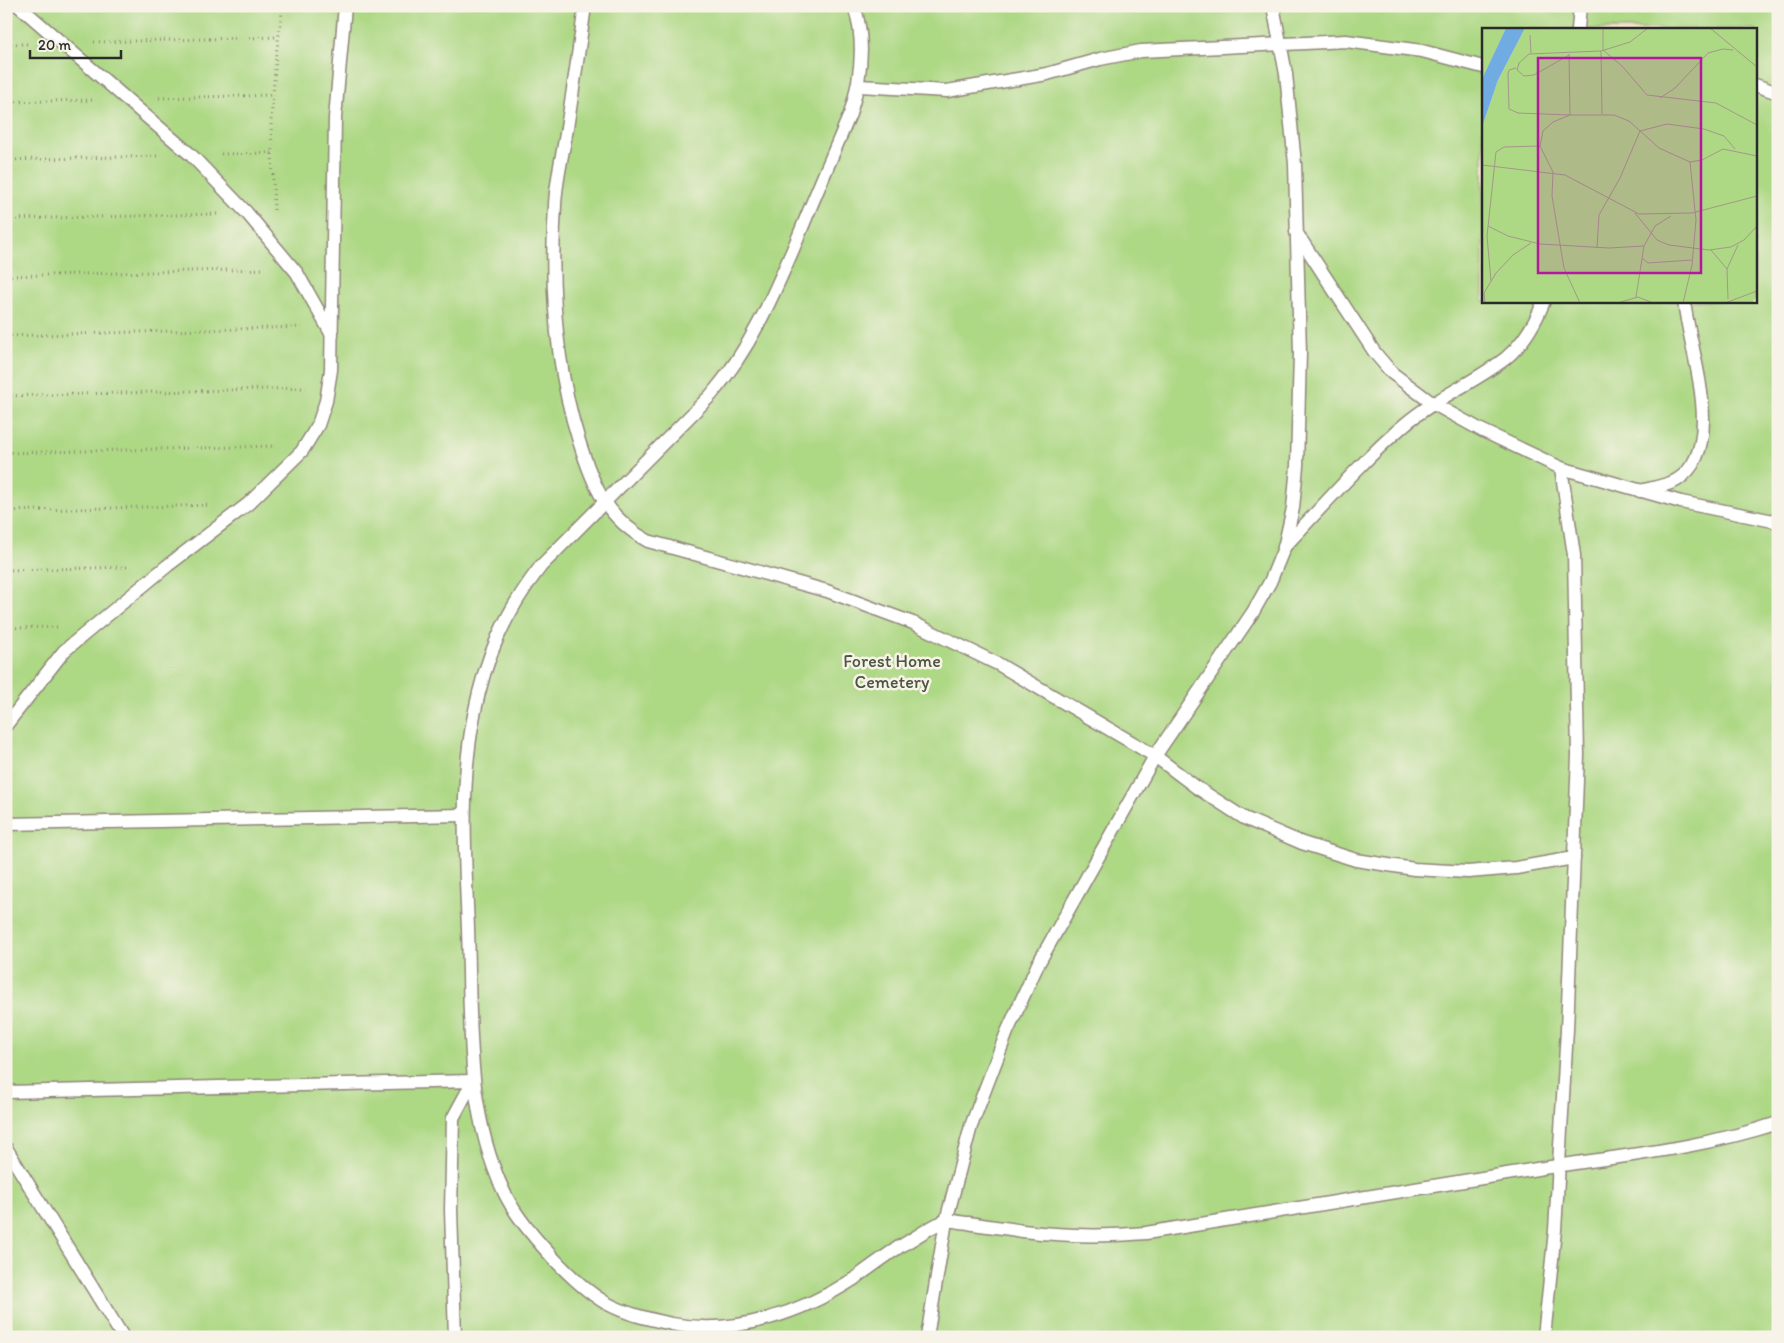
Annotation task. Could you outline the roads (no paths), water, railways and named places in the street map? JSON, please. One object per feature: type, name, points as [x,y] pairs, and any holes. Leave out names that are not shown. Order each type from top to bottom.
[{"type":"lane","points":[[19,6],[191,155],[247,213],[293,268],[330,332]]},
{"type":"lane","points":[[6,725],[64,651],[167,566],[248,504],[306,445],[318,425],[329,387],[335,118],[345,6]]},
{"type":"lane","points":[[586,6],[555,203],[552,282],[558,345],[569,410],[594,485],[604,504],[631,532],[648,541],[827,591],[913,623],[998,664],[1155,756],[1196,787],[1244,818],[1302,843],[1356,860],[1414,869],[1468,872],[1516,868],[1574,858]]},
{"type":"lane","points":[[854,6],[861,52],[859,86],[850,114],[775,292],[749,345],[732,371],[711,395],[541,566],[520,594],[501,626],[487,666],[474,714],[468,754],[464,815],[473,1080],[480,1125],[492,1165],[505,1196],[553,1257],[579,1283],[606,1303],[638,1316],[697,1328],[733,1332],[822,1298],[892,1252],[946,1220],[1077,1237],[1117,1236],[1659,1152],[1743,1134],[1778,1123]]},
{"type":"lane","points":[[927,1337],[946,1220],[971,1126],[1026,989],[1038,964],[1155,756],[1254,612],[1270,582],[1284,548],[1293,508],[1297,466],[1300,353],[1295,164],[1286,74],[1273,6]]},
{"type":"lane","points":[[1578,28],[1580,6]]},
{"type":"lane","points":[[859,86],[947,91],[1047,74],[1100,59],[1141,52],[1346,41],[1422,51],[1482,67]]},
{"type":"lane","points":[[1756,85],[1778,93]]},
{"type":"lane","points":[[1296,232],[1375,353],[1392,373],[1432,403],[1481,430],[1561,468],[1638,492],[1778,522]]},
{"type":"lane","points":[[1284,548],[1378,448],[1432,403],[1507,357],[1529,331],[1544,302]]},
{"type":"lane","points":[[1638,492],[1676,481],[1689,470],[1696,457],[1702,438],[1701,404],[1684,302]]},
{"type":"lane","points":[[1544,1337],[1559,1166],[1578,755],[1574,555],[1561,468]]},
{"type":"lane","points":[[6,824],[464,815]]},
{"type":"lane","points":[[6,1092],[473,1080]]},
{"type":"lane","points":[[455,1337],[451,1210],[453,1118],[473,1080]]},
{"type":"lane","points":[[6,1148],[123,1337]]},
{"type":"park label","name":"Forest Home Cemetery","points":[[892,671]]}]
